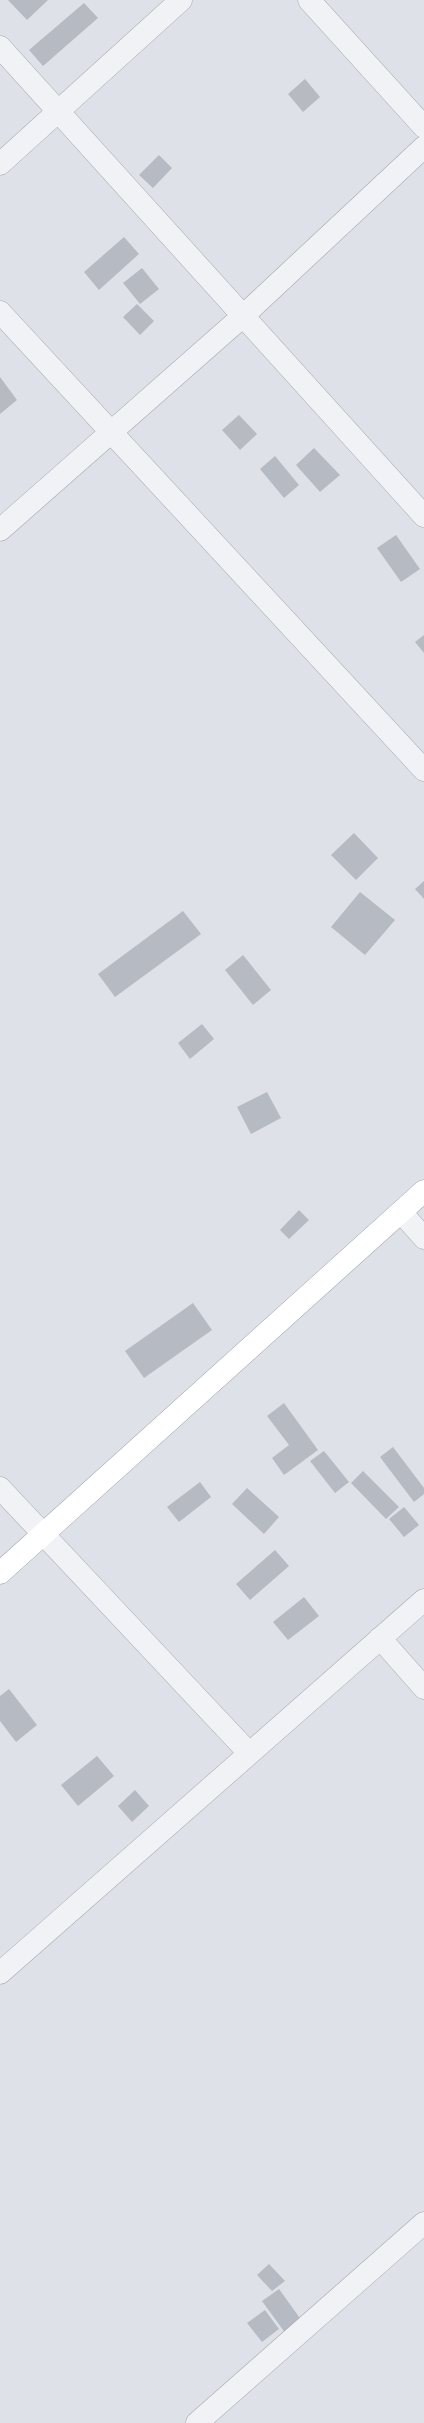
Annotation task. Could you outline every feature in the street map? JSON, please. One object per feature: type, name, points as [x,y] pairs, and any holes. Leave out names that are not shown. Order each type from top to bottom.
[{"type":"main road","points":[[0,1573],[424,1191]]},
{"type":"street","points":[[0,164],[181,0]]},
{"type":"street","points":[[309,0],[424,127]]},
{"type":"street","points":[[0,47],[424,516]]},
{"type":"street","points":[[0,530],[110,431],[243,316],[424,147]]},
{"type":"street","points":[[0,312],[424,770]]},
{"type":"street","points":[[401,1212],[424,1238]]},
{"type":"street","points":[[0,1488],[249,1754]]},
{"type":"street","points":[[0,1973],[424,1600]]},
{"type":"street","points":[[380,1638],[424,1688]]},
{"type":"street","points":[[197,2423],[424,2223]]},
{"type":"building","points":[[8,0],[48,0],[27,20]]},
{"type":"building","points":[[84,3],[98,18],[43,66],[29,50]]},
{"type":"building","points":[[305,79],[320,97],[303,112],[288,94]]},
{"type":"building","points":[[159,155],[172,168],[153,188],[139,175]]},
{"type":"building","points":[[124,237],[139,254],[99,290],[84,272]]},
{"type":"building","points":[[142,268],[159,289],[140,304],[123,283]]},
{"type":"building","points":[[137,304],[154,321],[140,335],[123,317]]},
{"type":"building","points":[[0,377],[17,400],[0,414]]},
{"type":"building","points":[[239,415],[257,434],[240,450],[222,430]]},
{"type":"building","points":[[314,448],[340,475],[320,492],[296,465]]},
{"type":"building","points":[[275,456],[299,485],[284,498],[260,469]]},
{"type":"building","points":[[396,535],[420,569],[401,582],[377,548]]},
{"type":"building","points":[[424,635],[424,653],[415,642]]},
{"type":"building","points":[[354,833],[378,858],[356,880],[331,855]]},
{"type":"building","points":[[424,881],[424,899],[415,889]]},
{"type":"building","points":[[360,892],[395,920],[365,955],[331,927]]},
{"type":"building","points":[[183,911],[201,934],[115,997],[98,974]]},
{"type":"building","points":[[243,955],[271,990],[253,1005],[225,970]]},
{"type":"building","points":[[202,1024],[214,1039],[190,1059],[178,1043]]},
{"type":"building","points":[[267,1092],[281,1118],[251,1134],[237,1107]]},
{"type":"building","points":[[299,1210],[309,1220],[289,1239],[280,1230]]},
{"type":"building","points":[[193,1303],[212,1330],[144,1378],[125,1351]]},
{"type":"building","points":[[284,1403],[318,1450],[284,1475],[272,1458],[289,1445],[267,1416]]},
{"type":"building","points":[[393,1447],[424,1488],[424,1494],[414,1502],[380,1457]]},
{"type":"building","points":[[324,1451],[349,1482],[335,1493],[310,1461]]},
{"type":"building","points":[[363,1471],[399,1507],[386,1519],[351,1483]]},
{"type":"building","points":[[200,1482],[211,1497],[179,1522],[167,1507]]},
{"type":"building","points":[[247,1488],[279,1517],[264,1534],[232,1504]]},
{"type":"building","points":[[404,1507],[419,1525],[404,1537],[389,1519]]},
{"type":"building","points":[[275,1550],[289,1566],[250,1600],[236,1584]]},
{"type":"building","points":[[304,1597],[319,1616],[288,1640],[273,1622]]},
{"type":"building","points":[[9,1689],[37,1725],[16,1742],[0,1721],[0,1696]]},
{"type":"building","points":[[97,1756],[114,1776],[78,1806],[61,1785]]},
{"type":"building","points":[[135,1790],[149,1806],[132,1822],[118,1806]]},
{"type":"building","points":[[269,2264],[285,2281],[272,2291],[257,2275]]},
{"type":"building","points":[[279,2289],[302,2321],[286,2334],[262,2301]]},
{"type":"building","points":[[265,2310],[279,2329],[262,2342],[247,2323]]}]
